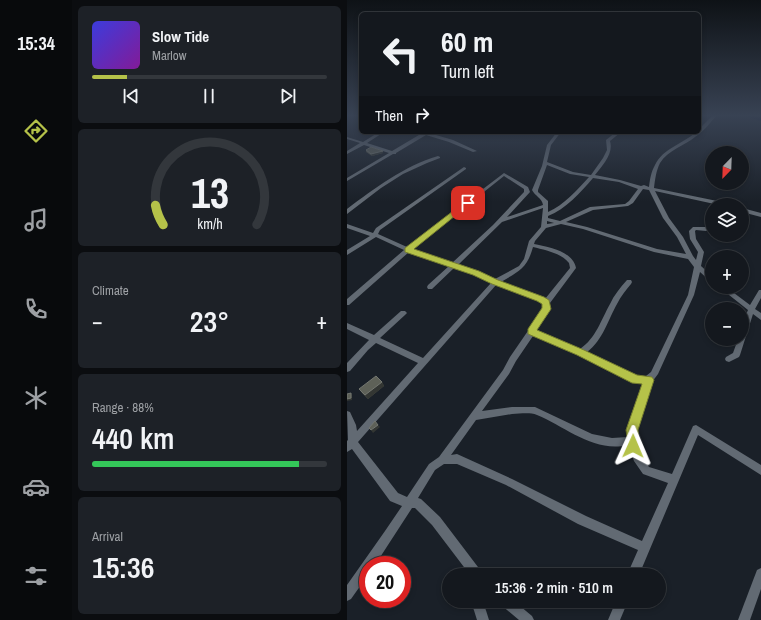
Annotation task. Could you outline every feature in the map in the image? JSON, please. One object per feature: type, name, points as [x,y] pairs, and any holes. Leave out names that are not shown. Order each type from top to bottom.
[{"type":"street","points":[[347,153],[362,144]]},
{"type":"street","points":[[370,144],[394,153]]},
{"type":"street","points":[[347,180],[409,144]]},
{"type":"street","points":[[456,144],[475,151]]},
{"type":"street","points":[[535,190],[545,163],[550,144]]},
{"type":"street","points":[[545,217],[559,210],[592,175],[605,158],[610,148],[609,144]]},
{"type":"street","points":[[683,144],[670,152],[657,163],[651,188],[666,218],[680,237],[690,257],[705,272]]},
{"type":"street","points":[[347,212],[396,175],[419,163],[438,157]]},
{"type":"street","points":[[545,163],[572,172],[592,175],[641,188],[651,188],[705,201]]},
{"type":"street","points":[[347,253],[374,236],[378,229],[464,168]]},
{"type":"street","points":[[498,170],[528,190],[535,190]]},
{"type":"street","points":[[347,303],[408,250],[504,174]]},
{"type":"street","points":[[544,227],[562,222],[592,208],[626,205],[631,202],[641,188]]},
{"type":"street","points":[[430,287],[499,222],[528,190]]},
{"type":"street","points":[[350,445],[495,282],[521,267],[527,259],[531,245],[544,227],[545,201],[536,193],[535,190]]},
{"type":"street","points":[[499,222],[545,206]]},
{"type":"street","points":[[749,212],[761,215]]},
{"type":"street","points":[[545,217],[641,247],[690,257]]},
{"type":"street","points":[[347,226],[408,250],[476,273],[546,303]]},
{"type":"street","points":[[674,480],[646,471],[637,458],[632,430],[649,380],[654,374],[691,295],[701,252],[693,239],[692,231],[695,228],[705,229]]},
{"type":"street","points":[[347,595],[432,467],[442,460],[506,372],[513,358],[547,309],[546,303],[573,268],[572,260],[566,256],[531,245]]},
{"type":"street","points":[[581,352],[589,348],[617,297],[629,282]]},
{"type":"street","points":[[749,316],[761,292]]},
{"type":"street","points":[[731,294],[761,317]]},
{"type":"street","points":[[347,369],[375,339],[403,313]]},
{"type":"street","points":[[347,326],[424,362]]},
{"type":"street","points":[[531,332],[581,352],[636,379],[649,380]]},
{"type":"street","points":[[729,359],[736,355],[739,346]]},
{"type":"street","points":[[473,417],[504,412],[535,411],[583,434],[605,442],[622,444],[633,440]]},
{"type":"street","points":[[347,415],[352,425],[350,445],[394,497],[417,503],[436,521],[469,568]]},
{"type":"street","points":[[636,568],[696,429],[761,470]]},
{"type":"street","points":[[442,460],[457,459],[471,465],[509,482],[582,520],[645,548]]},
{"type":"street","points":[[744,620],[761,574]]},
{"type":"street","points":[[479,608],[483,620]]},
{"type":"street","points":[[513,608],[528,620]]},
{"type":"street","points":[[614,620],[619,608]]},
{"type":"building","points":[[371,147],[383,151],[371,154],[366,150]]},
{"type":"building","points":[[376,376],[382,382],[365,395],[359,389]]},
{"type":"building","points":[[351,393],[351,398],[347,399],[347,394]]},
{"type":"building","points":[[375,421],[378,425],[371,430],[369,428]]},
{"type":"route","points":[[468,203],[408,250],[476,273],[495,282],[541,299],[546,303],[547,309],[531,332],[570,349],[581,352],[636,379],[649,380],[632,430],[633,446]]}]
